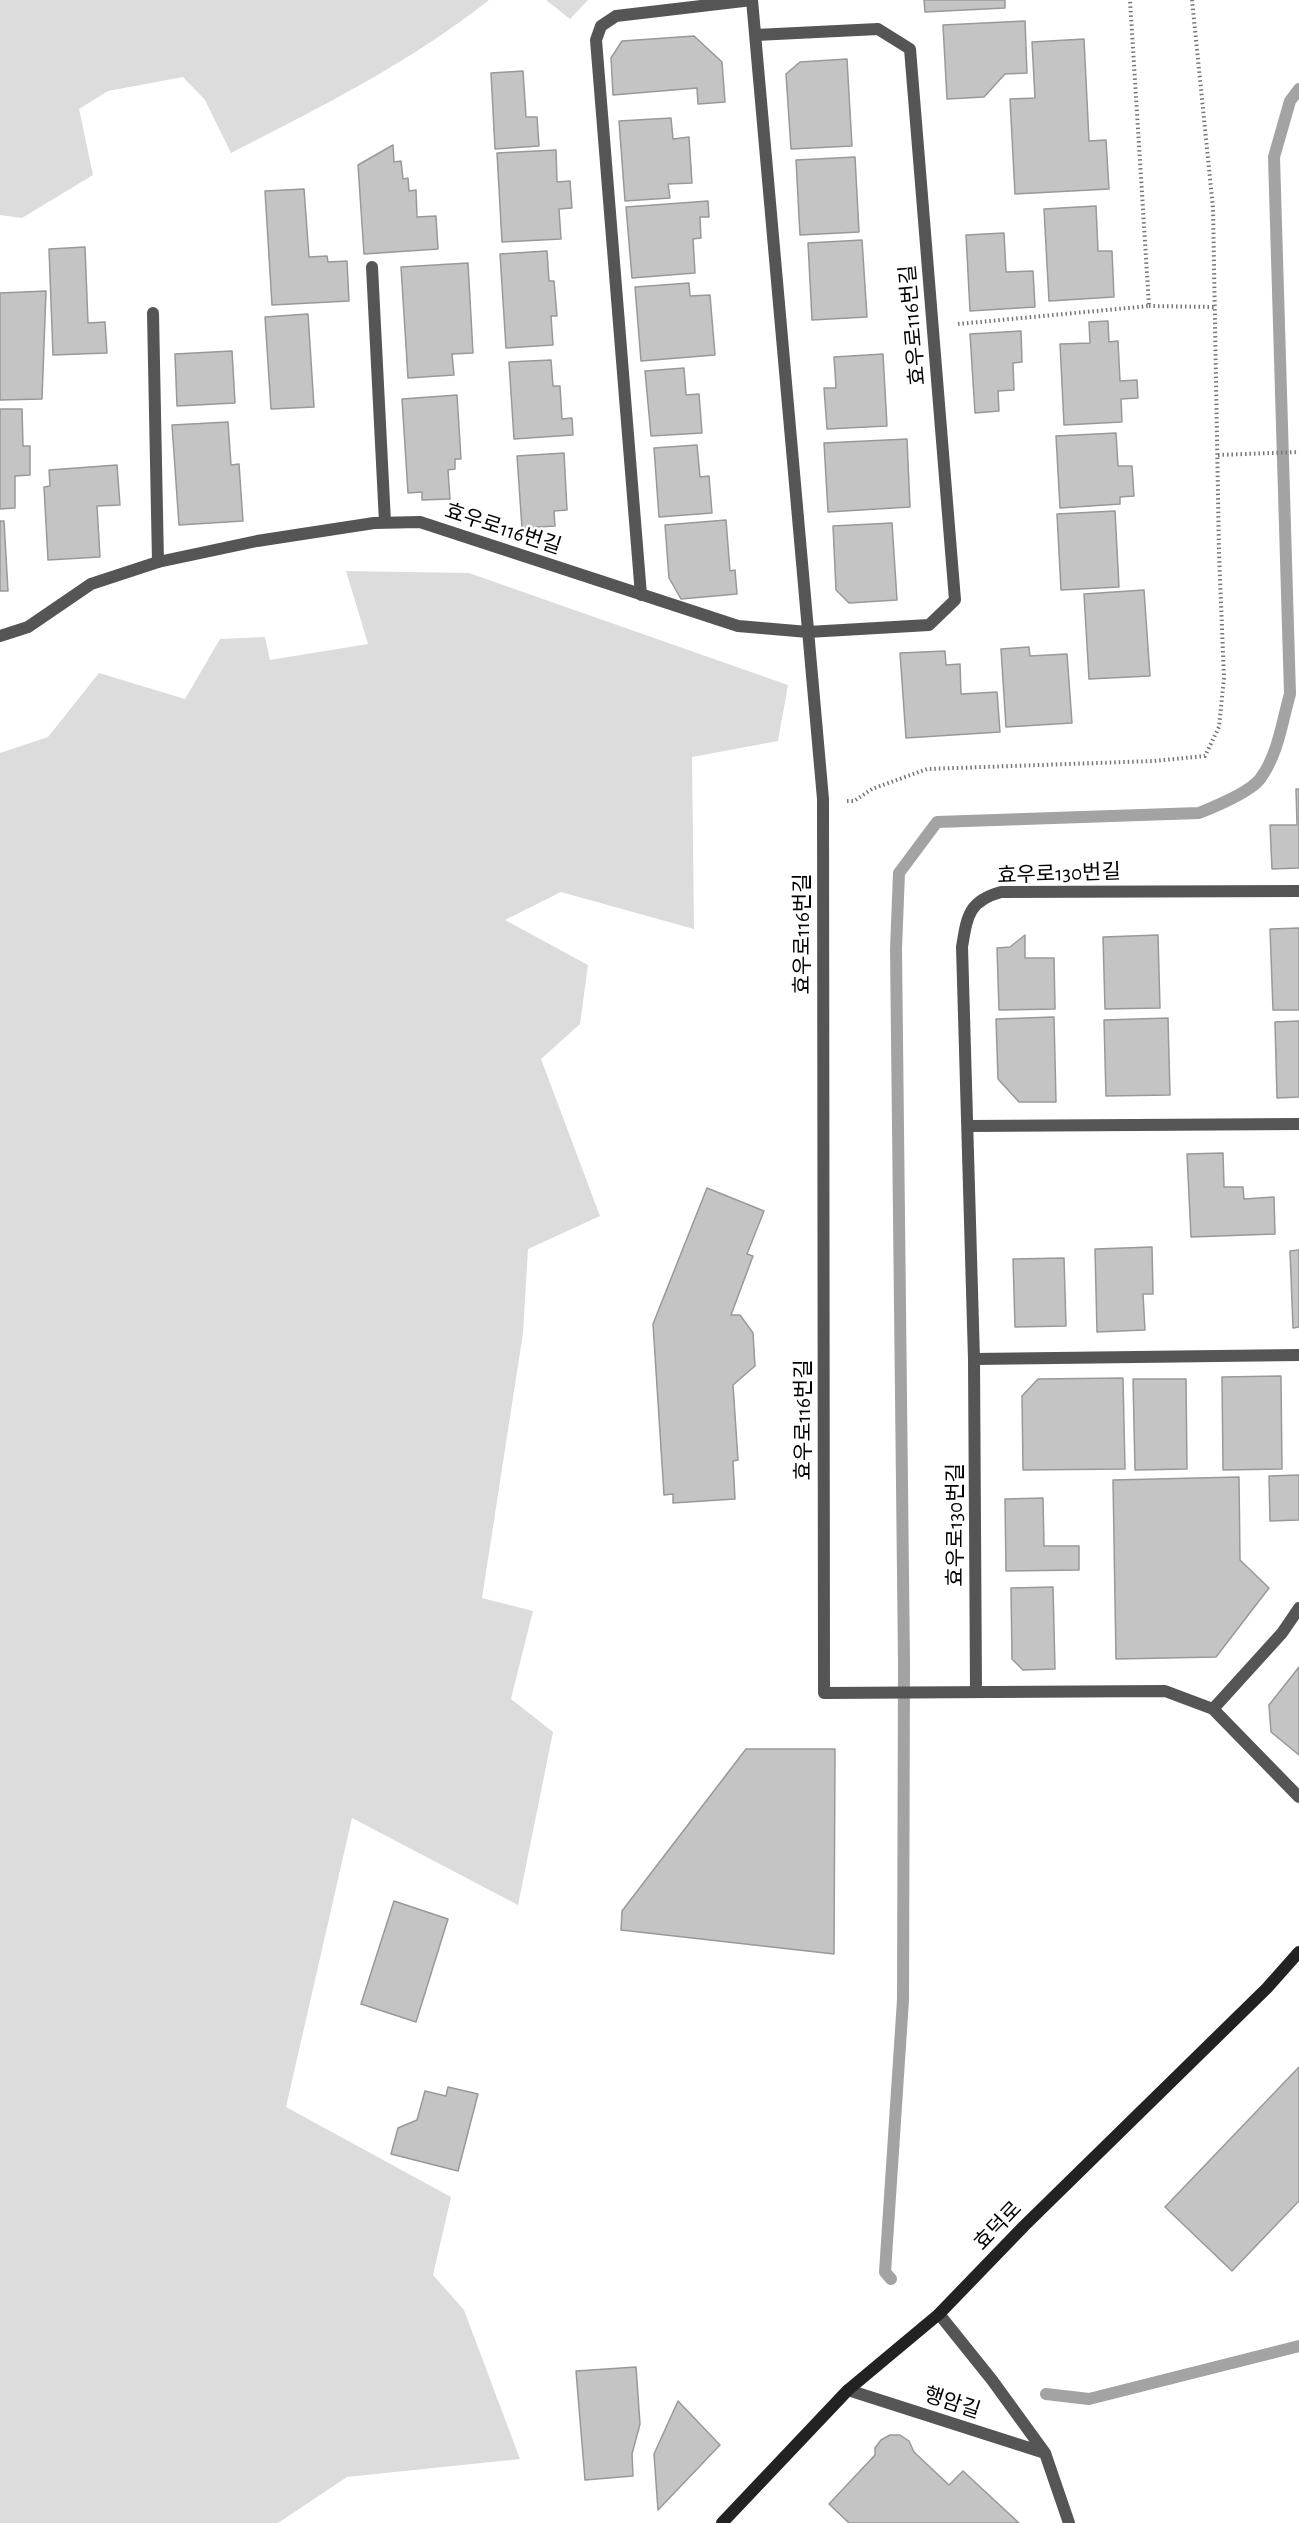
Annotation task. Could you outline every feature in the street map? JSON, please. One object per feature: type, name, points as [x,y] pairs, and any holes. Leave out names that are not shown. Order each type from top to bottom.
[{"type":"main road","name":"효덕로","points":[[722,2523],[848,2390],[939,2314],[1033,2218],[1267,1988],[1299,1952]]},
{"type":"street","name":"효우로116번길","points":[[641,595],[596,40],[601,26],[616,16],[752,0],[823,799],[824,1693],[947,1690],[1166,1691],[1213,1709],[1299,1797]]},
{"type":"street","name":"효우로116번길","points":[[0,636],[27,627],[91,584],[158,562],[257,541],[385,522],[420,522],[738,626],[808,632],[929,625],[955,600],[910,49],[878,28],[756,36]]},
{"type":"street","points":[[372,267],[385,522]]},
{"type":"street","points":[[153,314],[158,562]]},
{"type":"street","name":"효우로130번길","points":[[976,1690],[974,1359],[962,947],[967,918],[975,904],[987,896],[1001,892],[1299,891]]},
{"type":"street","points":[[969,1126],[1299,1125]]},
{"type":"street","points":[[974,1359],[1299,1355]]},
{"type":"street","points":[[1213,1709],[1282,1633],[1299,1608]]},
{"type":"street","name":"행암길","points":[[939,2314],[992,2380],[1044,2452],[1069,2523]]},
{"type":"street","name":"행암길","points":[[848,2390],[1044,2452]]},
{"type":"path","points":[[1130,0],[1149,306]]},
{"type":"path","points":[[823,799],[854,801],[872,789],[927,769],[1154,761],[1205,756],[1219,727],[1224,678],[1213,208],[1192,0]]},
{"type":"path","points":[[933,326],[1149,306],[1215,307]]},
{"type":"path","points":[[1218,455],[1299,452]]},
{"type":"shaded area","points":[[0,0],[489,0],[428,44],[364,83],[231,153],[205,100],[183,77],[108,91],[79,109],[93,175],[22,218],[0,215]]},
{"type":"shaded area","points":[[546,0],[588,0],[570,19]]},
{"type":"shaded area","points":[[346,571],[469,573],[788,685],[778,741],[692,757],[694,929],[561,892],[505,920],[588,965],[580,1024],[541,1059],[600,1216],[528,1249],[523,1333],[482,1598],[533,1611],[511,1699],[553,1732],[518,1905],[352,1818],[286,2107],[451,2197],[433,2275],[464,2310],[520,2459],[347,2477],[278,2523],[0,2523],[0,753],[48,737],[99,673],[185,699],[220,639],[265,637],[270,660],[368,644]]},
{"type":"building","points":[[924,0],[1005,0],[1005,8],[925,12]]},
{"type":"building","points":[[1025,21],[1027,73],[1005,74],[984,97],[947,99],[943,25]]},
{"type":"building","points":[[694,36],[722,62],[725,102],[698,104],[697,88],[613,95],[611,58],[622,41]]},
{"type":"building","points":[[1084,39],[1089,141],[1106,140],[1109,189],[1015,194],[1010,99],[1035,98],[1032,42]]},
{"type":"building","points":[[847,59],[852,146],[791,149],[786,74],[800,62]]},
{"type":"building","points":[[523,71],[526,117],[537,117],[539,146],[495,149],[491,73]]},
{"type":"building","points":[[671,118],[673,139],[689,137],[692,183],[668,184],[670,198],[625,201],[619,121]]},
{"type":"building","points":[[393,145],[394,162],[401,161],[403,179],[408,178],[409,191],[416,190],[417,217],[436,216],[438,249],[364,254],[358,165]]},
{"type":"building","points":[[556,150],[557,182],[570,181],[572,208],[559,209],[561,239],[502,242],[497,153]]},
{"type":"building","points":[[855,157],[859,232],[800,235],[796,160]]},
{"type":"building","points":[[304,189],[309,257],[327,256],[328,262],[347,261],[349,301],[272,305],[265,191]]},
{"type":"building","points":[[708,201],[709,217],[700,217],[701,238],[693,239],[695,273],[632,278],[626,207]]},
{"type":"building","points":[[1096,206],[1098,251],[1112,251],[1114,297],[1049,301],[1044,209]]},
{"type":"building","points":[[1004,233],[1006,272],[1033,271],[1035,307],[970,311],[966,235]]},
{"type":"building","points":[[862,240],[867,317],[812,320],[808,243]]},
{"type":"building","points":[[85,247],[88,323],[105,322],[107,353],[53,355],[49,249]]},
{"type":"building","points":[[547,251],[549,281],[554,281],[557,316],[551,316],[553,345],[506,348],[500,254]]},
{"type":"building","points":[[468,263],[473,353],[452,354],[454,375],[408,378],[401,267]]},
{"type":"building","points":[[689,283],[690,296],[710,295],[715,355],[641,361],[635,287]]},
{"type":"building","points":[[46,291],[42,399],[0,400],[0,293]]},
{"type":"building","points":[[308,314],[314,407],[271,409],[265,317]]},
{"type":"building","points":[[1108,321],[1109,342],[1118,341],[1120,381],[1137,380],[1138,398],[1121,399],[1122,422],[1064,425],[1060,344],[1090,343],[1089,322]]},
{"type":"building","points":[[1021,331],[1022,362],[1013,363],[1014,390],[998,391],[999,411],[975,413],[970,334]]},
{"type":"building","points":[[232,351],[235,403],[177,406],[175,354]]},
{"type":"building","points":[[883,354],[887,426],[827,429],[824,388],[836,388],[834,357]]},
{"type":"building","points":[[551,360],[553,386],[560,386],[562,419],[572,418],[573,435],[514,439],[509,362]]},
{"type":"building","points":[[684,368],[686,395],[699,394],[702,433],[651,436],[645,371]]},
{"type":"building","points":[[457,395],[461,459],[455,459],[455,469],[448,470],[450,499],[422,500],[422,492],[408,493],[402,399]]},
{"type":"building","points":[[0,409],[22,409],[23,446],[30,446],[30,475],[15,476],[15,508],[0,509]]},
{"type":"building","points":[[228,422],[231,465],[239,464],[243,521],[179,525],[172,425]]},
{"type":"building","points":[[1116,433],[1118,466],[1132,466],[1134,496],[1120,497],[1120,504],[1060,508],[1056,436]]},
{"type":"building","points":[[907,439],[910,507],[828,512],[824,443]]},
{"type":"building","points":[[697,445],[700,477],[709,476],[712,513],[659,517],[654,448]]},
{"type":"building","points":[[564,453],[567,510],[554,511],[555,526],[522,528],[517,456]]},
{"type":"building","points":[[117,465],[120,505],[97,506],[100,557],[48,560],[44,487],[50,486],[49,470]]},
{"type":"building","points":[[1115,511],[1119,587],[1061,590],[1057,514]]},
{"type":"building","points":[[726,520],[730,571],[735,570],[737,594],[681,599],[669,578],[665,525]]},
{"type":"building","points":[[0,521],[4,521],[8,591],[0,591]]},
{"type":"building","points":[[892,523],[897,600],[849,603],[836,590],[833,526]]},
{"type":"building","points":[[1144,590],[1150,676],[1089,679],[1084,594]]},
{"type":"building","points":[[1029,647],[1030,656],[1067,654],[1072,723],[1006,727],[1001,649]]},
{"type":"building","points":[[945,651],[946,665],[960,664],[961,694],[997,692],[1000,732],[906,738],[900,653]]},
{"type":"building","points":[[1296,789],[1299,789],[1299,868],[1272,869],[1270,825],[1297,825]]},
{"type":"building","points":[[1299,928],[1299,1010],[1273,1010],[1270,929]]},
{"type":"building","points":[[1025,935],[1025,958],[1054,958],[1055,1009],[999,1010],[997,948],[1010,947]]},
{"type":"building","points":[[1158,935],[1160,1008],[1105,1009],[1103,937]]},
{"type":"building","points":[[1054,1017],[1056,1102],[1019,1102],[998,1079],[996,1019]]},
{"type":"building","points":[[1168,1018],[1170,1095],[1106,1096],[1104,1020]]},
{"type":"building","points":[[1299,1021],[1299,1097],[1277,1098],[1275,1022]]},
{"type":"building","points":[[1223,1153],[1224,1187],[1243,1187],[1244,1199],[1274,1197],[1275,1234],[1191,1237],[1187,1154]]},
{"type":"building","points":[[707,1188],[764,1211],[747,1254],[753,1256],[731,1315],[740,1315],[753,1333],[755,1366],[733,1385],[738,1460],[733,1461],[735,1499],[673,1503],[673,1494],[664,1495],[653,1324]]},
{"type":"building","points":[[1152,1247],[1153,1294],[1143,1294],[1145,1330],[1097,1332],[1095,1249]]},
{"type":"building","points":[[1299,1250],[1299,1327],[1293,1328],[1290,1251]]},
{"type":"building","points":[[1064,1258],[1066,1326],[1015,1327],[1013,1259]]},
{"type":"building","points":[[1281,1376],[1282,1469],[1223,1470],[1222,1377]]},
{"type":"building","points":[[1123,1378],[1125,1469],[1023,1470],[1022,1396],[1038,1379]]},
{"type":"building","points":[[1133,1379],[1186,1379],[1187,1469],[1135,1470]]},
{"type":"building","points":[[1299,1475],[1299,1520],[1270,1521],[1269,1476]]},
{"type":"building","points":[[1239,1477],[1240,1560],[1269,1588],[1216,1657],[1116,1659],[1113,1480]]},
{"type":"building","points":[[1043,1498],[1044,1546],[1079,1546],[1079,1570],[1006,1571],[1005,1499]]},
{"type":"building","points":[[1053,1587],[1055,1669],[1023,1670],[1012,1659],[1011,1588]]},
{"type":"building","points":[[1299,1667],[1299,1755],[1271,1732],[1269,1705]]},
{"type":"building","points":[[746,1749],[835,1749],[834,1954],[621,1930],[622,1911]]},
{"type":"building","points":[[394,1901],[448,1919],[416,2022],[361,2004]]},
{"type":"building","points":[[1299,2067],[1299,2201],[1232,2271],[1165,2207]]},
{"type":"building","points":[[448,2087],[478,2094],[458,2171],[391,2154],[398,2128],[417,2120],[425,2091],[446,2096]]},
{"type":"building","points":[[636,2367],[640,2424],[632,2454],[633,2476],[585,2480],[576,2371]]},
{"type":"building","points":[[678,2401],[720,2445],[658,2510],[654,2454]]},
{"type":"building","points":[[890,2435],[900,2435],[909,2441],[914,2452],[949,2485],[963,2471],[1019,2523],[849,2523],[829,2504],[875,2455],[875,2448],[881,2440]]},
{"type":"waterway","points":[[891,2279],[885,2272],[903,2000],[904,1663],[896,949],[899,873],[937,822],[1199,813],[1248,789],[1260,779],[1266,770],[1279,738],[1290,694],[1274,157],[1290,101],[1299,89]]},
{"type":"waterway","points":[[1046,2394],[1089,2399],[1299,2346]]}]
